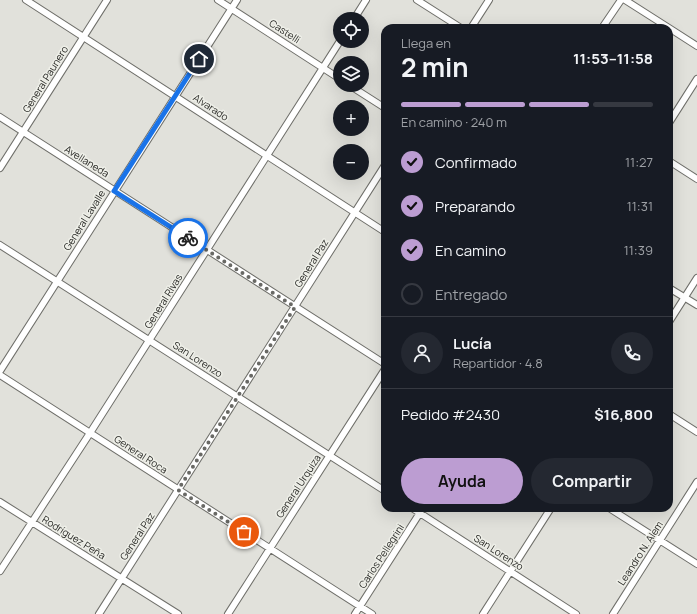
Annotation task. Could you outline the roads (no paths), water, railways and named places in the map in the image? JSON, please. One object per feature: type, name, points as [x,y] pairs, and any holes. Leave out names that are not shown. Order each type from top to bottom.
[{"type":"street","name":"Alvarado","points":[[26,0],[381,229]]},
{"type":"street","name":"General Paunero","points":[[0,168],[107,0]]},
{"type":"street","name":"Castelli","points":[[218,0],[333,74]]},
{"type":"street","name":"General Lavalle","points":[[0,371],[56,281],[237,0]]},
{"type":"street","points":[[358,12],[366,0]]},
{"type":"street","points":[[417,0],[455,24]]},
{"type":"street","points":[[474,24],[489,0]]},
{"type":"street","points":[[605,24],[621,0]]},
{"type":"street","points":[[625,0],[663,24]]},
{"type":"street","points":[[673,31],[697,46]]},
{"type":"street","name":"General Rivas","points":[[0,571],[150,340],[336,48]]},
{"type":"street","points":[[673,117],[697,80]]},
{"type":"street","points":[[360,92],[381,105]]},
{"type":"street","name":"Avellaneda","points":[[0,117],[381,361]]},
{"type":"street","points":[[673,164],[697,179]]},
{"type":"street","name":"General Paz","points":[[99,614],[381,171]]},
{"type":"street","name":"San Lorenzo","points":[[0,245],[381,488]]},
{"type":"street","points":[[673,316],[697,278]]},
{"type":"street","points":[[673,290],[697,306]]},
{"type":"street","name":"General Urquiza","points":[[228,614],[381,374]]},
{"type":"street","name":"General Roca","points":[[0,375],[372,614]]},
{"type":"street","points":[[673,417],[697,432]]},
{"type":"street","name":"Leandro N. Alem","points":[[613,614],[697,482]]},
{"type":"street","name":"Rodríguez Peña","points":[[0,502],[178,614]]},
{"type":"street","name":"Carlos Pellegrini","points":[[355,614],[420,512]]},
{"type":"street","name":"San Lorenzo","points":[[422,512],[576,614]]},
{"type":"street","points":[[483,614],[548,512]]},
{"type":"street","points":[[615,512],[697,564]]}]
